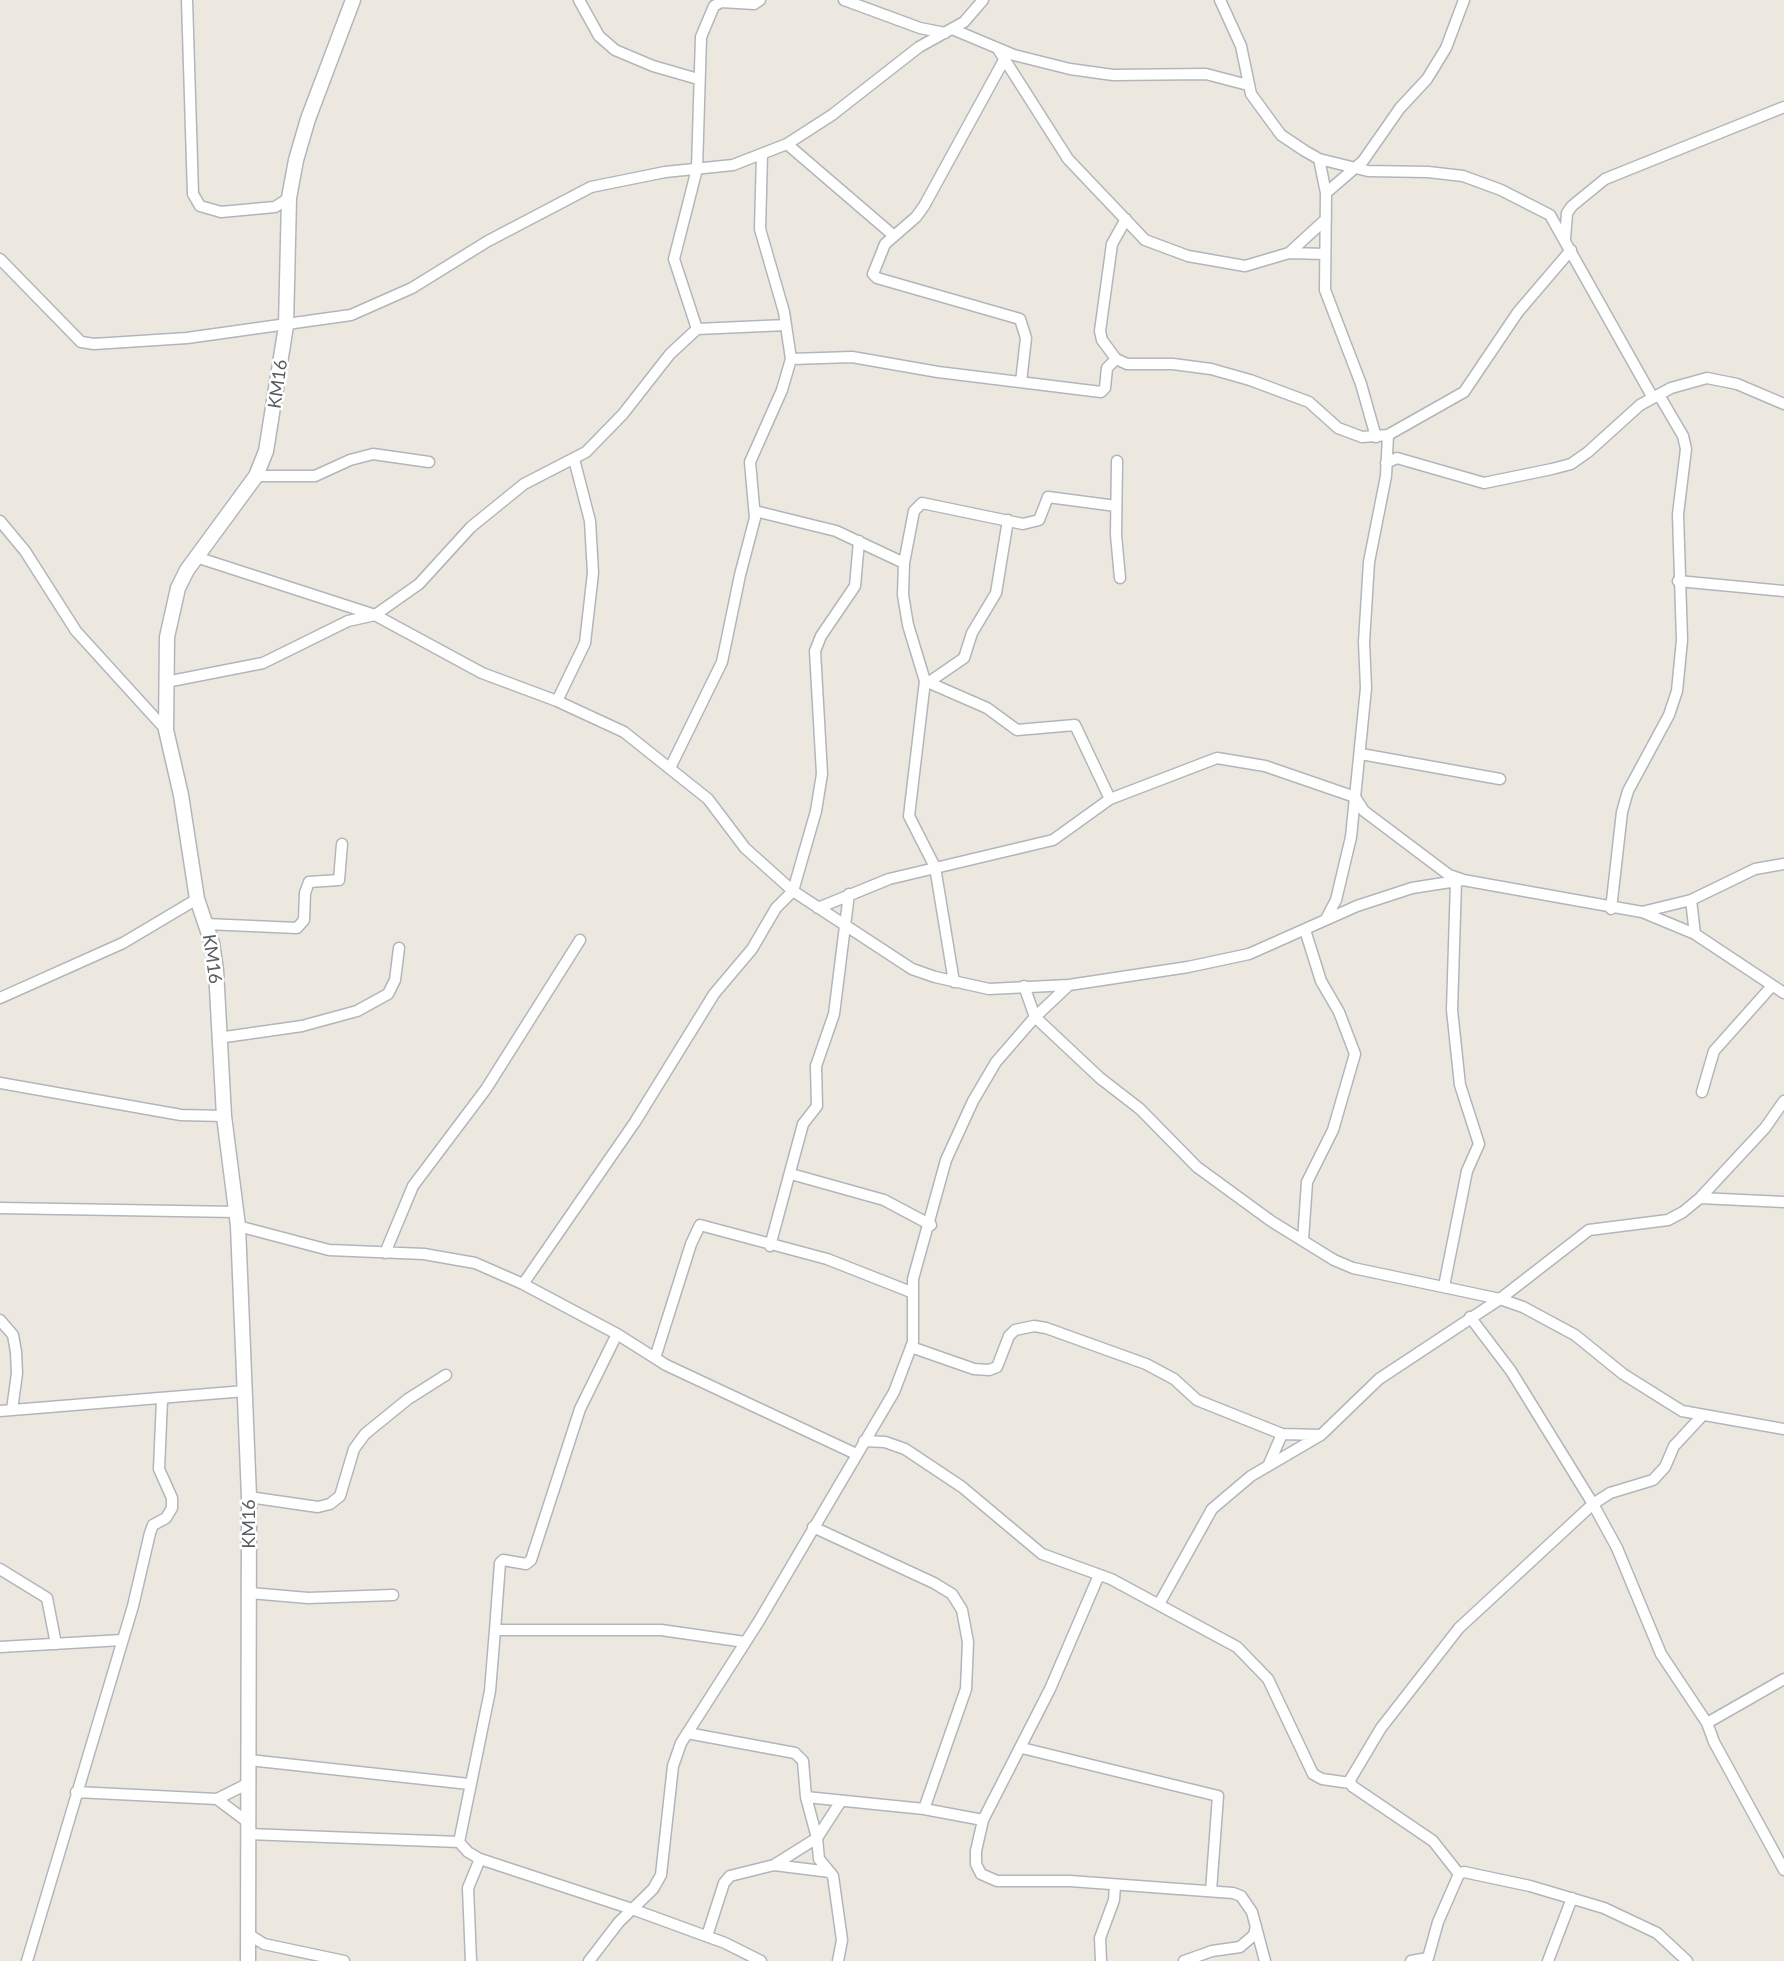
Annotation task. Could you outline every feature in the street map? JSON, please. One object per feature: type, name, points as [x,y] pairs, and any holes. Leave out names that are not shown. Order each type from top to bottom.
[{"type":"street","points":[[187,0],[193,194],[200,206],[221,212],[275,207],[289,198]]},
{"type":"street","name":"KM16","points":[[248,1961],[249,1497],[237,1219],[224,1116],[216,970],[206,924],[197,899],[181,795],[166,730],[166,682],[171,611],[178,588],[196,556],[256,476],[274,419],[286,326],[289,198],[308,119],[353,0]]},
{"type":"street","points":[[579,0],[599,36],[615,50],[653,66],[698,79]]},
{"type":"street","points":[[697,329],[674,259],[697,169],[701,37],[714,6],[721,2],[754,4],[761,0]]},
{"type":"street","points":[[844,0],[920,28],[948,31],[998,49],[1096,74],[1206,74],[1248,85]]},
{"type":"street","points":[[0,259],[81,342],[94,344],[187,338],[351,315],[412,288],[488,241],[591,187],[665,172],[733,165],[788,145],[832,115],[919,47],[964,22],[983,0]]},
{"type":"street","points":[[1220,0],[1241,46],[1248,85],[1265,117],[1281,135],[1319,159],[1351,168],[1366,166],[1463,176],[1501,190],[1550,215],[1653,398],[1659,395]]},
{"type":"street","points":[[1366,166],[1400,108],[1436,65],[1453,32],[1464,0]]},
{"type":"street","points":[[919,47],[920,28]]},
{"type":"street","points":[[998,49],[1068,159],[1136,232],[1153,244],[1225,264],[1255,264],[1289,253],[1325,254]]},
{"type":"street","points":[[1004,60],[924,206],[916,217],[885,244],[874,269],[877,278],[1017,317],[1023,321],[1025,358],[1021,382]]},
{"type":"street","points":[[1565,239],[1567,213],[1580,196],[1605,179],[1784,107]]},
{"type":"street","points":[[788,145],[893,235]]},
{"type":"street","points":[[670,768],[722,662],[755,511],[750,462],[782,390],[791,359],[786,325],[760,229],[762,155]]},
{"type":"street","points":[[1319,159],[1326,193],[1325,290],[1362,384],[1376,437]]},
{"type":"street","points":[[1326,193],[1351,168]]},
{"type":"street","points":[[1550,215],[1567,213]]},
{"type":"street","points":[[1126,219],[1112,244],[1100,331],[1102,340],[1116,359],[1127,364],[1173,363],[1202,367],[1250,380],[1309,402],[1349,435],[1376,437],[1388,435],[1464,392],[1518,312],[1572,250]]},
{"type":"street","points":[[1289,253],[1326,219]]},
{"type":"street","points":[[166,682],[263,663],[348,621],[375,615],[419,584],[471,527],[524,484],[574,459],[615,423],[670,354],[697,329],[786,325]]},
{"type":"street","points":[[791,359],[852,358],[1101,392],[1105,388],[1107,368],[1116,359]]},
{"type":"street","points":[[1646,386],[1671,388],[1716,379],[1784,404]]},
{"type":"street","points":[[1386,463],[1397,457],[1484,483],[1571,464],[1628,415],[1671,388]]},
{"type":"street","points":[[1611,909],[1625,801],[1638,767],[1669,715],[1677,691],[1682,640],[1678,581],[1678,499],[1685,443],[1659,395]]},
{"type":"street","points":[[1327,917],[1336,900],[1343,874],[1361,754],[1369,562],[1385,476],[1388,435]]},
{"type":"street","points":[[256,476],[315,476],[350,460],[373,454],[429,462]]},
{"type":"street","points":[[1385,476],[1397,457]]},
{"type":"street","points":[[557,701],[585,643],[593,573],[590,522],[574,459]]},
{"type":"street","points":[[1117,461],[1116,506],[1120,578]]},
{"type":"street","points":[[954,982],[935,867],[909,816],[927,681],[908,625],[903,595],[904,563],[914,511],[922,503],[1033,523],[1039,520],[1048,497],[1116,506]]},
{"type":"street","points":[[755,511],[836,531],[904,563]]},
{"type":"street","points":[[927,681],[958,663],[967,653],[972,633],[998,588],[1008,520]]},
{"type":"street","points":[[0,521],[25,551],[76,631],[166,730]]},
{"type":"street","points":[[523,1284],[635,1122],[710,1001],[752,949],[776,908],[793,891],[816,811],[822,774],[815,651],[821,636],[855,586],[859,541]]},
{"type":"street","points":[[196,556],[375,615],[482,673],[557,701],[624,732],[708,799],[745,848],[793,891],[912,969],[954,982],[989,989],[1069,985],[1249,954],[1305,930],[1327,917],[1412,888],[1460,880]]},
{"type":"street","points":[[1678,581],[1784,591]]},
{"type":"street","points":[[927,681],[987,708],[1017,730],[1075,725],[1110,799]]},
{"type":"street","points":[[1361,754],[1500,779]]},
{"type":"street","points":[[818,908],[849,894],[935,867],[1012,852],[1053,840],[1110,799],[1217,758],[1265,766],[1355,797],[1364,811],[1449,875],[1460,880],[1611,909],[1643,912],[1695,934],[1771,987],[1784,993]]},
{"type":"street","points":[[206,924],[297,928],[304,920],[305,893],[309,882],[339,880],[342,844]]},
{"type":"street","points":[[1643,912],[1691,900],[1755,869],[1784,864]]},
{"type":"street","points":[[1444,1286],[1467,1171],[1479,1144],[1460,1084],[1452,1010],[1460,880]]},
{"type":"street","points":[[770,1246],[803,1124],[817,1106],[816,1066],[834,1014],[846,939],[849,894]]},
{"type":"street","points":[[0,998],[123,943],[197,899]]},
{"type":"street","points":[[1691,900],[1695,934]]},
{"type":"street","points":[[1303,1240],[1307,1182],[1333,1130],[1355,1054],[1321,981],[1305,930]]},
{"type":"street","points":[[385,1253],[413,1186],[486,1088],[580,940]]},
{"type":"street","points":[[218,1038],[302,1026],[358,1011],[388,994],[395,980],[399,948]]},
{"type":"street","points":[[589,1961],[632,1909],[653,1889],[661,1875],[673,1766],[687,1733],[745,1642],[894,1392],[911,1347],[911,1292],[931,1225],[946,1160],[973,1101],[996,1062],[1035,1017],[1069,985]]},
{"type":"street","points":[[1024,986],[1035,1017],[1100,1078],[1140,1109],[1211,1179],[1303,1240],[1353,1268],[1500,1298],[1555,1322],[1593,1347],[1642,1388],[1682,1411],[1701,1417],[1784,1429]]},
{"type":"street","points":[[1702,1092],[1714,1051],[1771,987]]},
{"type":"street","points":[[0,1083],[181,1115],[224,1116]]},
{"type":"street","points":[[1159,1604],[1212,1509],[1269,1464],[1321,1436],[1379,1379],[1500,1298],[1589,1230],[1668,1220],[1700,1198],[1765,1128],[1784,1101]]},
{"type":"street","points":[[791,1174],[884,1200],[931,1225]]},
{"type":"street","points":[[1700,1198],[1784,1202]]},
{"type":"street","points":[[0,1208],[237,1219],[329,1250],[424,1254],[462,1260],[523,1284],[617,1334],[655,1358],[856,1454]]},
{"type":"street","points":[[655,1358],[691,1244],[700,1225],[770,1246],[827,1259],[911,1292]]},
{"type":"street","points":[[1470,1317],[1511,1371],[1594,1504],[1617,1548],[1661,1654],[1707,1723],[1714,1742],[1784,1870]]},
{"type":"street","points":[[0,1320],[13,1335],[16,1352],[12,1410]]},
{"type":"street","points":[[911,1347],[974,1369],[989,1370],[997,1367],[1009,1336],[1015,1331],[1034,1326],[1046,1328],[1146,1364],[1174,1379],[1197,1399],[1282,1434],[1321,1436]]},
{"type":"street","points":[[617,1334],[580,1409],[531,1560],[526,1563],[503,1560],[500,1563],[490,1691],[469,1784],[460,1842],[468,1852],[480,1859],[707,1936],[761,1961]]},
{"type":"street","points":[[249,1497],[318,1507],[330,1504],[340,1496],[354,1449],[365,1434],[408,1399],[446,1375]]},
{"type":"street","points":[[0,1411],[162,1400],[245,1391]]},
{"type":"street","points":[[27,1961],[122,1640],[150,1533],[153,1525],[166,1518],[172,1508],[172,1498],[159,1469],[162,1400]]},
{"type":"street","points":[[1350,1783],[1381,1728],[1459,1628],[1594,1504],[1609,1493],[1653,1479],[1665,1467],[1674,1446],[1701,1417]]},
{"type":"street","points":[[1269,1464],[1282,1434]]},
{"type":"street","points":[[864,1441],[885,1441],[905,1449],[962,1487],[1042,1554],[1098,1575],[1159,1604],[1193,1626],[1237,1647],[1253,1660],[1273,1688],[1313,1774],[1322,1779],[1350,1783],[1425,1834],[1459,1874]]},
{"type":"street","points":[[813,1527],[934,1583],[952,1594],[962,1611],[968,1642],[966,1689],[924,1809]]},
{"type":"street","points":[[0,1569],[47,1598],[56,1644]]},
{"type":"street","points":[[1098,1575],[1022,1748],[983,1819],[976,1864],[981,1874],[989,1879],[1211,1891],[1241,1896],[1252,1912],[1265,1961]]},
{"type":"street","points":[[250,1592],[308,1598],[393,1595]]},
{"type":"street","points":[[495,1630],[661,1630],[745,1642]]},
{"type":"street","points":[[0,1647],[122,1640]]},
{"type":"street","points":[[1707,1723],[1784,1679]]},
{"type":"street","points":[[687,1733],[795,1753],[803,1761],[806,1797],[817,1838],[819,1859],[833,1876],[842,1940],[838,1961]]},
{"type":"street","points":[[1022,1748],[1218,1796],[1211,1891]]},
{"type":"street","points":[[249,1760],[469,1784]]},
{"type":"street","points":[[76,1792],[217,1799],[249,1783]]},
{"type":"street","points":[[806,1797],[924,1809],[983,1819]]},
{"type":"street","points":[[217,1799],[248,1828],[460,1842]]},
{"type":"street","points":[[707,1936],[730,1875],[774,1865],[817,1838],[841,1801]]},
{"type":"street","points":[[471,1961],[468,1888],[480,1859]]},
{"type":"street","points":[[774,1865],[830,1872]]},
{"type":"street","points":[[1411,1961],[1427,1960],[1437,1922],[1459,1874],[1464,1872],[1531,1885],[1604,1908],[1648,1928],[1687,1961]]},
{"type":"street","points":[[1101,1961],[1100,1938],[1114,1900],[1115,1885]]},
{"type":"street","points":[[1548,1961],[1572,1898]]},
{"type":"street","points":[[1184,1961],[1212,1951],[1240,1947],[1254,1935],[1256,1926]]},
{"type":"street","points":[[248,1934],[264,1944],[344,1961]]}]
